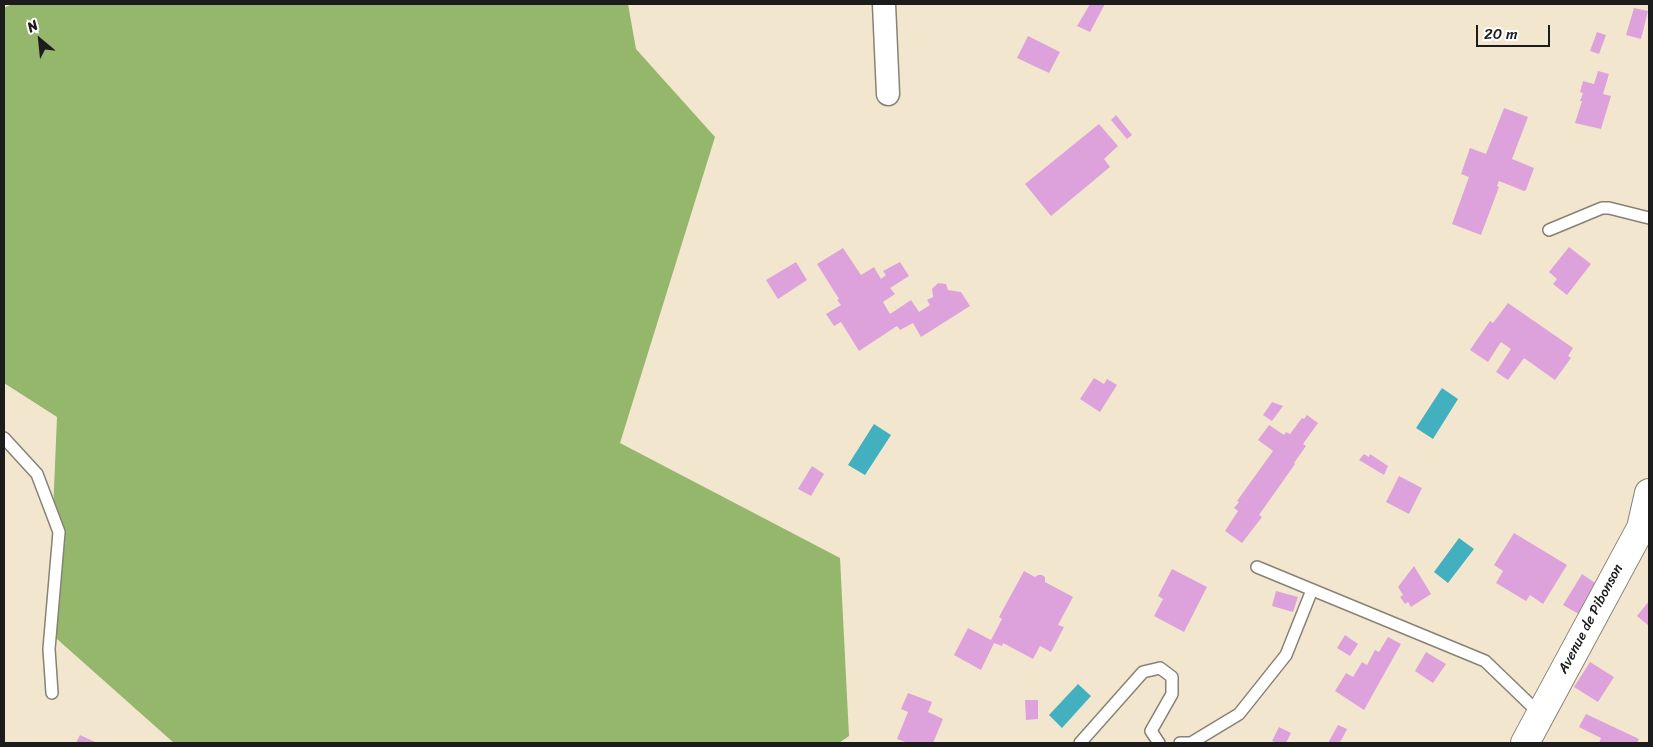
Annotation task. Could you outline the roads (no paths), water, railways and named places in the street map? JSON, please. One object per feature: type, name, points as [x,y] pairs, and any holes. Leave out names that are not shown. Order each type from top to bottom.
[{"type":"street","points":[[884,4],[888,94]]},
{"type":"street","name":"Avenue de Pibonson","points":[[1526,743],[1641,528],[1649,493]]},
{"type":"lane","points":[[1549,230],[1602,208],[1649,218]]},
{"type":"lane","points":[[4,438],[37,474],[60,532],[49,649],[52,692]]},
{"type":"lane","points":[[1258,567],[1485,661],[1540,714]]},
{"type":"lane","points":[[1180,743],[1192,743],[1239,714],[1286,655],[1312,590]]},
{"type":"lane","points":[[1080,743],[1143,672],[1160,668],[1172,677],[1172,694],[1151,730],[1159,743]]},
{"type":"water","points":[[1442,388],[1458,399],[1433,439],[1416,428]]},
{"type":"water","points":[[874,424],[891,435],[865,475],[848,465]]},
{"type":"water","points":[[1459,538],[1474,549],[1448,583],[1434,572]]},
{"type":"water","points":[[1078,684],[1091,696],[1062,728],[1049,715]]}]
